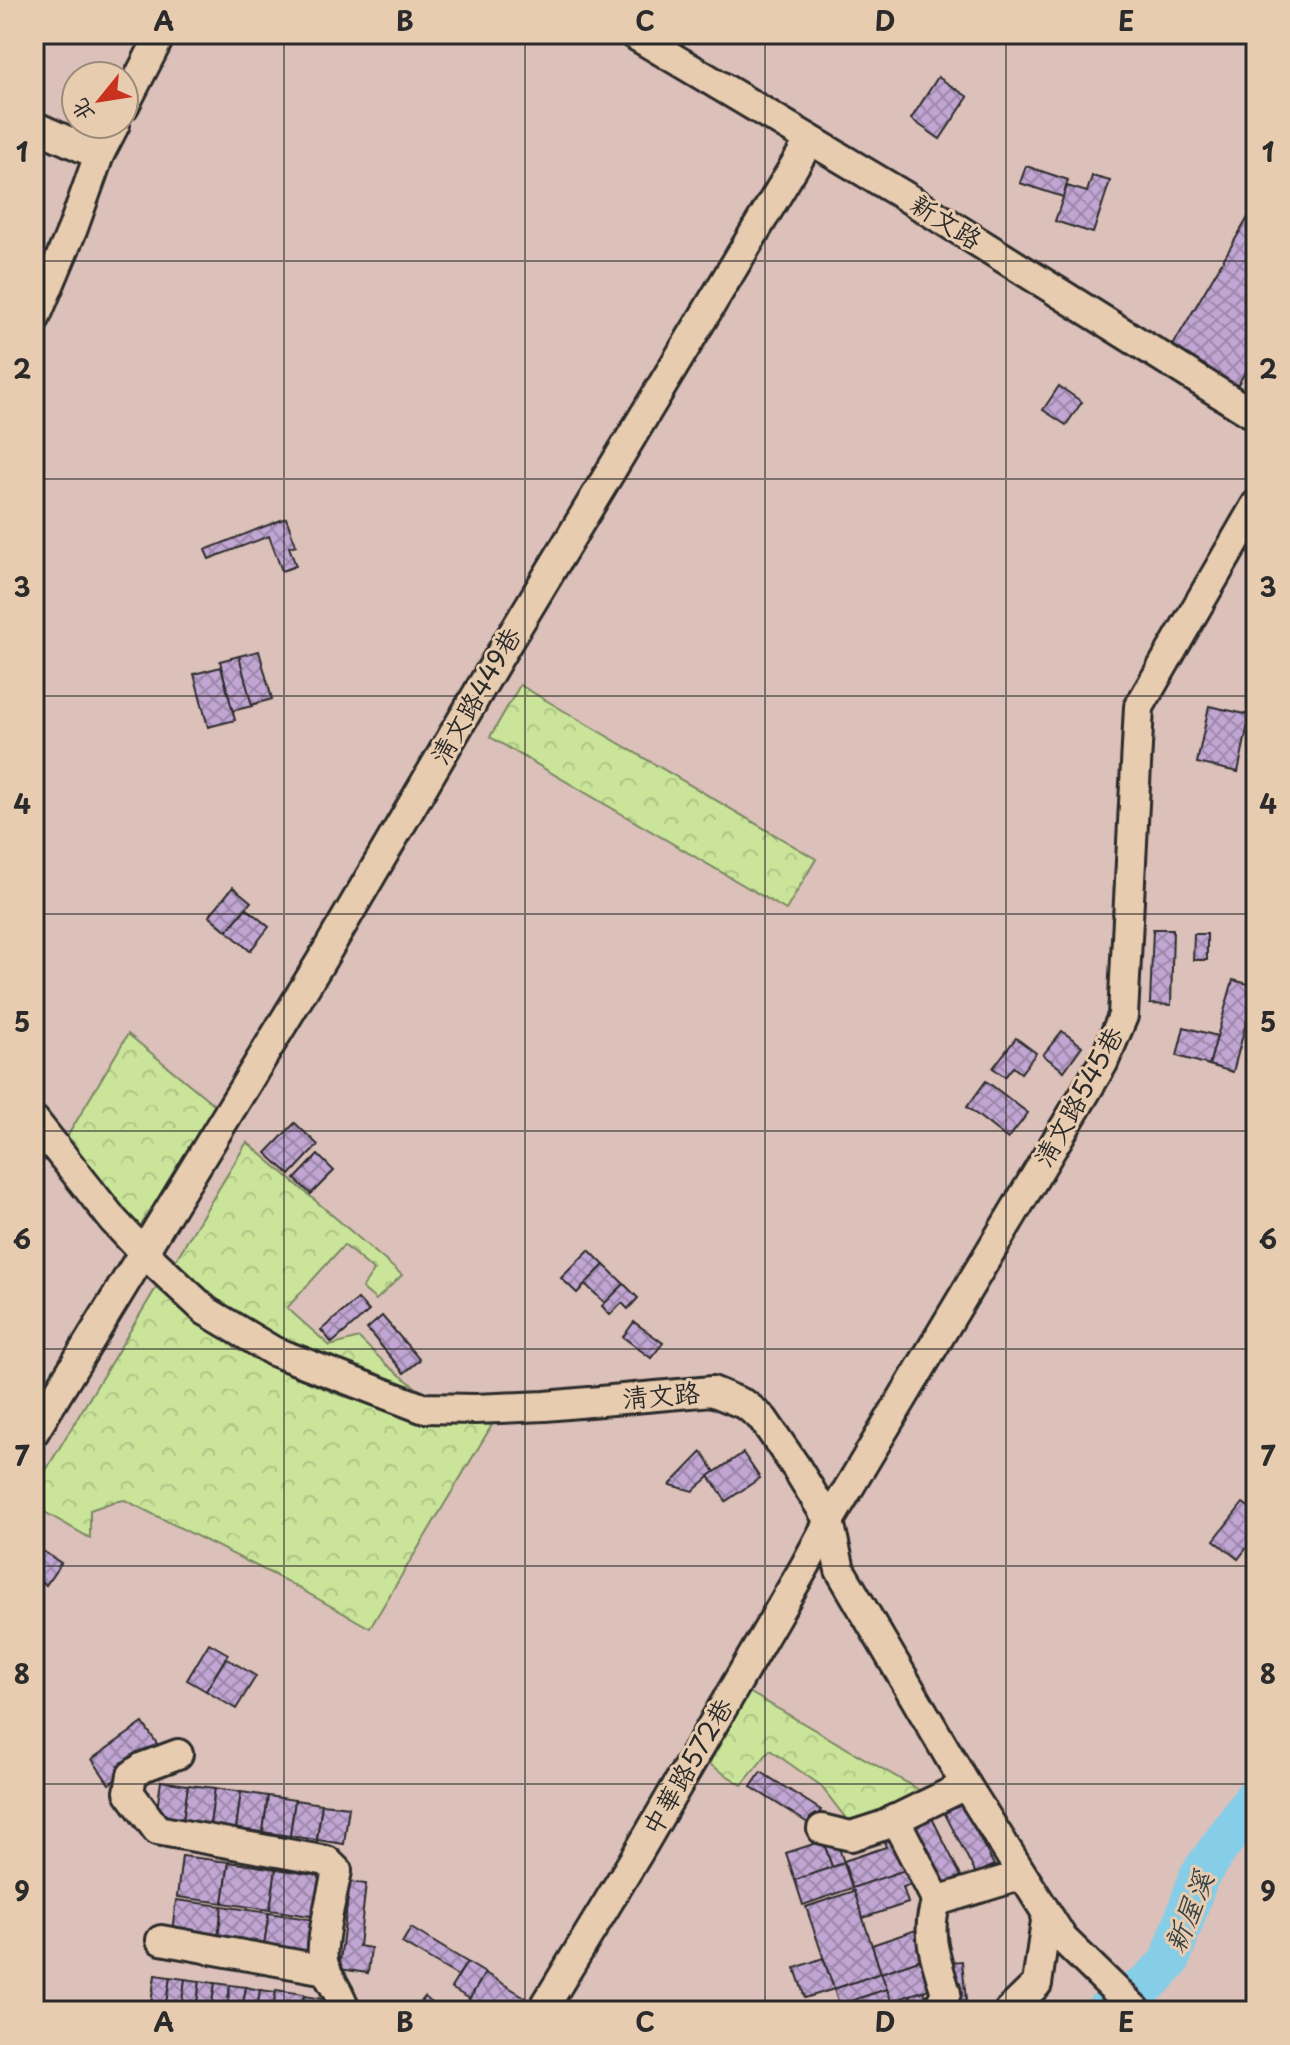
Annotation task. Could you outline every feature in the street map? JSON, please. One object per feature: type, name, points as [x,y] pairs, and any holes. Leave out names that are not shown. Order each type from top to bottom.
[{"type":"street","points":[[140,75],[161,34]]},
{"type":"street","name":"新文路","points":[[633,34],[903,195],[1256,416]]},
{"type":"street","points":[[34,126],[99,155]]},
{"type":"street","points":[[34,321],[107,140]]},
{"type":"street","name":"清文路449巷","points":[[34,1432],[321,961],[500,655],[810,140]]},
{"type":"street","name":"清文路545巷","points":[[829,1521],[1103,1063],[1123,1016],[1139,707],[1256,505]]},
{"type":"street","name":"清文路","points":[[34,1120],[114,1221],[143,1252],[206,1311],[273,1351],[422,1408],[545,1406],[712,1391],[746,1405],[763,1419],[829,1521],[840,1570],[966,1785],[1063,1939],[1135,2009]]},
{"type":"street","name":"中華路572巷","points":[[542,2011],[638,1853],[829,1521]]},
{"type":"street","points":[[178,1754],[143,1767],[132,1775],[129,1792],[157,1830],[327,1861],[337,1871],[322,1949],[323,1963],[345,2011]]},
{"type":"street","points":[[822,1829],[851,1836],[966,1785]]},
{"type":"street","points":[[895,1819],[937,1901]]},
{"type":"street","points":[[937,2011],[946,1993],[934,1951],[930,1917],[937,1901],[1022,1875]]},
{"type":"street","points":[[1009,2011],[1037,1984],[1047,1914]]},
{"type":"street","points":[[161,1940],[326,1970]]},
{"type":"green space","points":[[520,685],[816,859],[786,910],[490,737]]},
{"type":"green space","points":[[128,1034],[233,1120],[156,1250],[67,1137]]},
{"type":"green space","points":[[247,1142],[402,1275],[376,1300],[362,1288],[374,1271],[344,1245],[287,1308],[330,1346],[359,1338],[423,1393],[402,1389],[275,1339],[171,1268]]},
{"type":"green space","points":[[156,1288],[264,1363],[337,1394],[414,1417],[492,1425],[370,1628],[284,1580],[125,1500],[90,1510],[90,1538],[34,1506],[34,1490]]},
{"type":"green space","points":[[749,1692],[928,1795],[852,1826],[820,1785],[770,1750],[742,1785],[709,1764]]},
{"type":"building","points":[[938,77],[968,97],[940,139],[911,119]]},
{"type":"building","points":[[1026,166],[1068,180],[1063,197],[1020,183]]},
{"type":"building","points":[[1092,176],[1110,181],[1093,233],[1055,221],[1067,186],[1087,192]]},
{"type":"building","points":[[1256,204],[1256,354],[1237,386],[1172,347]]},
{"type":"building","points":[[1059,386],[1082,402],[1066,425],[1043,410]]},
{"type":"building","points":[[286,518],[296,545],[289,547],[296,566],[282,571],[269,536],[209,559],[205,550]]},
{"type":"building","points":[[259,651],[272,699],[251,705],[239,656]]},
{"type":"building","points":[[239,656],[252,706],[232,711],[220,661]]},
{"type":"building","points":[[221,667],[235,720],[208,727],[194,674]]},
{"type":"building","points":[[1209,706],[1250,715],[1238,772],[1197,763]]},
{"type":"building","points":[[233,887],[251,902],[227,931],[209,916]]},
{"type":"building","points":[[246,908],[269,927],[250,951],[227,931]]},
{"type":"building","points":[[1153,929],[1173,929],[1171,1005],[1150,1004]]},
{"type":"building","points":[[1194,934],[1207,934],[1207,960],[1193,960]]},
{"type":"building","points":[[1233,980],[1256,986],[1233,1072],[1209,1065]]},
{"type":"building","points":[[1184,1027],[1217,1036],[1209,1065],[1177,1056]]},
{"type":"building","points":[[1062,1031],[1082,1046],[1064,1071],[1043,1055]]},
{"type":"building","points":[[1016,1038],[1036,1053],[1021,1073],[1013,1067],[1005,1077],[993,1068]]},
{"type":"building","points":[[986,1081],[1028,1113],[1008,1139],[967,1107]]},
{"type":"building","points":[[295,1123],[318,1145],[290,1175],[266,1153]]},
{"type":"building","points":[[318,1155],[334,1171],[311,1194],[295,1179]]},
{"type":"building","points":[[589,1250],[604,1265],[577,1293],[561,1278]]},
{"type":"building","points":[[604,1265],[624,1284],[605,1303],[585,1284]]},
{"type":"building","points":[[624,1284],[638,1298],[628,1309],[622,1303],[610,1315],[602,1306]]},
{"type":"building","points":[[358,1299],[369,1311],[332,1343],[321,1330]]},
{"type":"building","points":[[382,1316],[420,1360],[404,1373],[367,1329]]},
{"type":"building","points":[[634,1322],[663,1343],[651,1358],[623,1337]]},
{"type":"building","points":[[702,1452],[715,1472],[693,1491],[670,1485]]},
{"type":"building","points":[[743,1453],[760,1478],[726,1501],[709,1476]]},
{"type":"building","points":[[1243,1503],[1256,1512],[1256,1536],[1238,1559],[1214,1540]]},
{"type":"building","points":[[34,1545],[61,1563],[46,1585],[34,1577]]},
{"type":"building","points":[[209,1643],[228,1654],[206,1691],[187,1680]]},
{"type":"building","points":[[226,1658],[256,1676],[236,1709],[206,1691]]},
{"type":"building","points":[[143,1723],[160,1748],[109,1784],[92,1759]]},
{"type":"building","points":[[761,1772],[821,1810],[811,1825],[751,1787]]},
{"type":"building","points":[[161,1781],[188,1785],[183,1821],[156,1817]]},
{"type":"building","points":[[188,1785],[215,1788],[210,1825],[183,1821]]},
{"type":"building","points":[[215,1788],[241,1792],[236,1829],[210,1825]]},
{"type":"building","points":[[241,1792],[268,1796],[263,1832],[236,1829]]},
{"type":"building","points":[[268,1796],[295,1800],[290,1836],[263,1832]]},
{"type":"building","points":[[295,1800],[322,1804],[317,1840],[290,1836]]},
{"type":"building","points":[[960,1801],[994,1865],[976,1874],[943,1810]]},
{"type":"building","points":[[322,1804],[349,1807],[344,1844],[317,1840]]},
{"type":"building","points":[[931,1816],[961,1876],[942,1886],[911,1826]]},
{"type":"building","points":[[895,1834],[907,1870],[852,1888],[844,1861],[886,1847],[883,1838]]},
{"type":"building","points":[[835,1836],[844,1863],[832,1867],[823,1841]]},
{"type":"building","points":[[823,1841],[832,1867],[795,1880],[786,1853]]},
{"type":"building","points":[[182,1856],[229,1862],[223,1903],[177,1897]]},
{"type":"building","points":[[229,1862],[276,1869],[270,1910],[223,1903]]},
{"type":"building","points":[[844,1863],[852,1888],[803,1905],[795,1880]]},
{"type":"building","points":[[276,1869],[322,1876],[317,1917],[270,1910]]},
{"type":"building","points":[[905,1870],[910,1885],[903,1887],[908,1903],[863,1918],[852,1888]]},
{"type":"building","points":[[350,1882],[366,1884],[359,1946],[371,1948],[368,1973],[339,1969]]},
{"type":"building","points":[[854,1891],[881,1973],[834,1989],[806,1907]]},
{"type":"building","points":[[176,1900],[222,1906],[218,1939],[172,1932]]},
{"type":"building","points":[[222,1906],[269,1913],[264,1945],[218,1939]]},
{"type":"building","points":[[269,1913],[315,1920],[311,1952],[264,1945]]},
{"type":"building","points":[[411,1928],[467,1962],[458,1976],[402,1943]]},
{"type":"building","points":[[916,1930],[925,1958],[881,1973],[872,1945]]},
{"type":"building","points":[[823,1958],[834,1989],[805,1998],[795,1968]]},
{"type":"building","points":[[925,1958],[935,1987],[891,2002],[881,1973]]},
{"type":"building","points":[[962,1961],[966,2000],[956,2001],[952,1962]]},
{"type":"building","points":[[467,1962],[485,1973],[470,1999],[451,1988]]},
{"type":"building","points":[[485,1973],[525,1997],[517,2011],[476,2011],[466,2005]]},
{"type":"building","points":[[881,1973],[887,1989],[839,2005],[834,1989]]},
{"type":"building","points":[[155,1975],[170,1977],[165,2011],[150,2010]]},
{"type":"building","points":[[170,1977],[185,1979],[181,2011],[165,2011]]},
{"type":"building","points":[[185,1979],[200,1981],[196,2011],[181,2011]]},
{"type":"building","points":[[200,1981],[215,1983],[211,2011],[196,2011]]},
{"type":"building","points":[[215,1983],[230,1985],[227,2011],[211,2011]]},
{"type":"building","points":[[230,1985],[246,1987],[242,2011],[227,2011]]},
{"type":"building","points":[[246,1987],[260,1990],[257,2011],[242,2011]]},
{"type":"building","points":[[887,1989],[894,2010],[860,2011],[856,1999]]},
{"type":"building","points":[[260,1990],[276,1992],[273,2011],[257,2011]]},
{"type":"building","points":[[276,1990],[304,1994],[301,2011],[273,2011]]},
{"type":"building","points":[[924,1991],[930,2008],[916,2011],[910,1995]]},
{"type":"building","points":[[910,1995],[916,2011],[894,2011],[891,2002]]},
{"type":"building","points":[[304,1996],[324,1999],[323,2011],[301,2011]]},
{"type":"building","points":[[425,1997],[441,2011],[413,2011]]},
{"type":"waterway","name":"新屋溪","points":[[1105,2011],[1149,1982],[1170,1961],[1199,1876],[1256,1795]]}]
